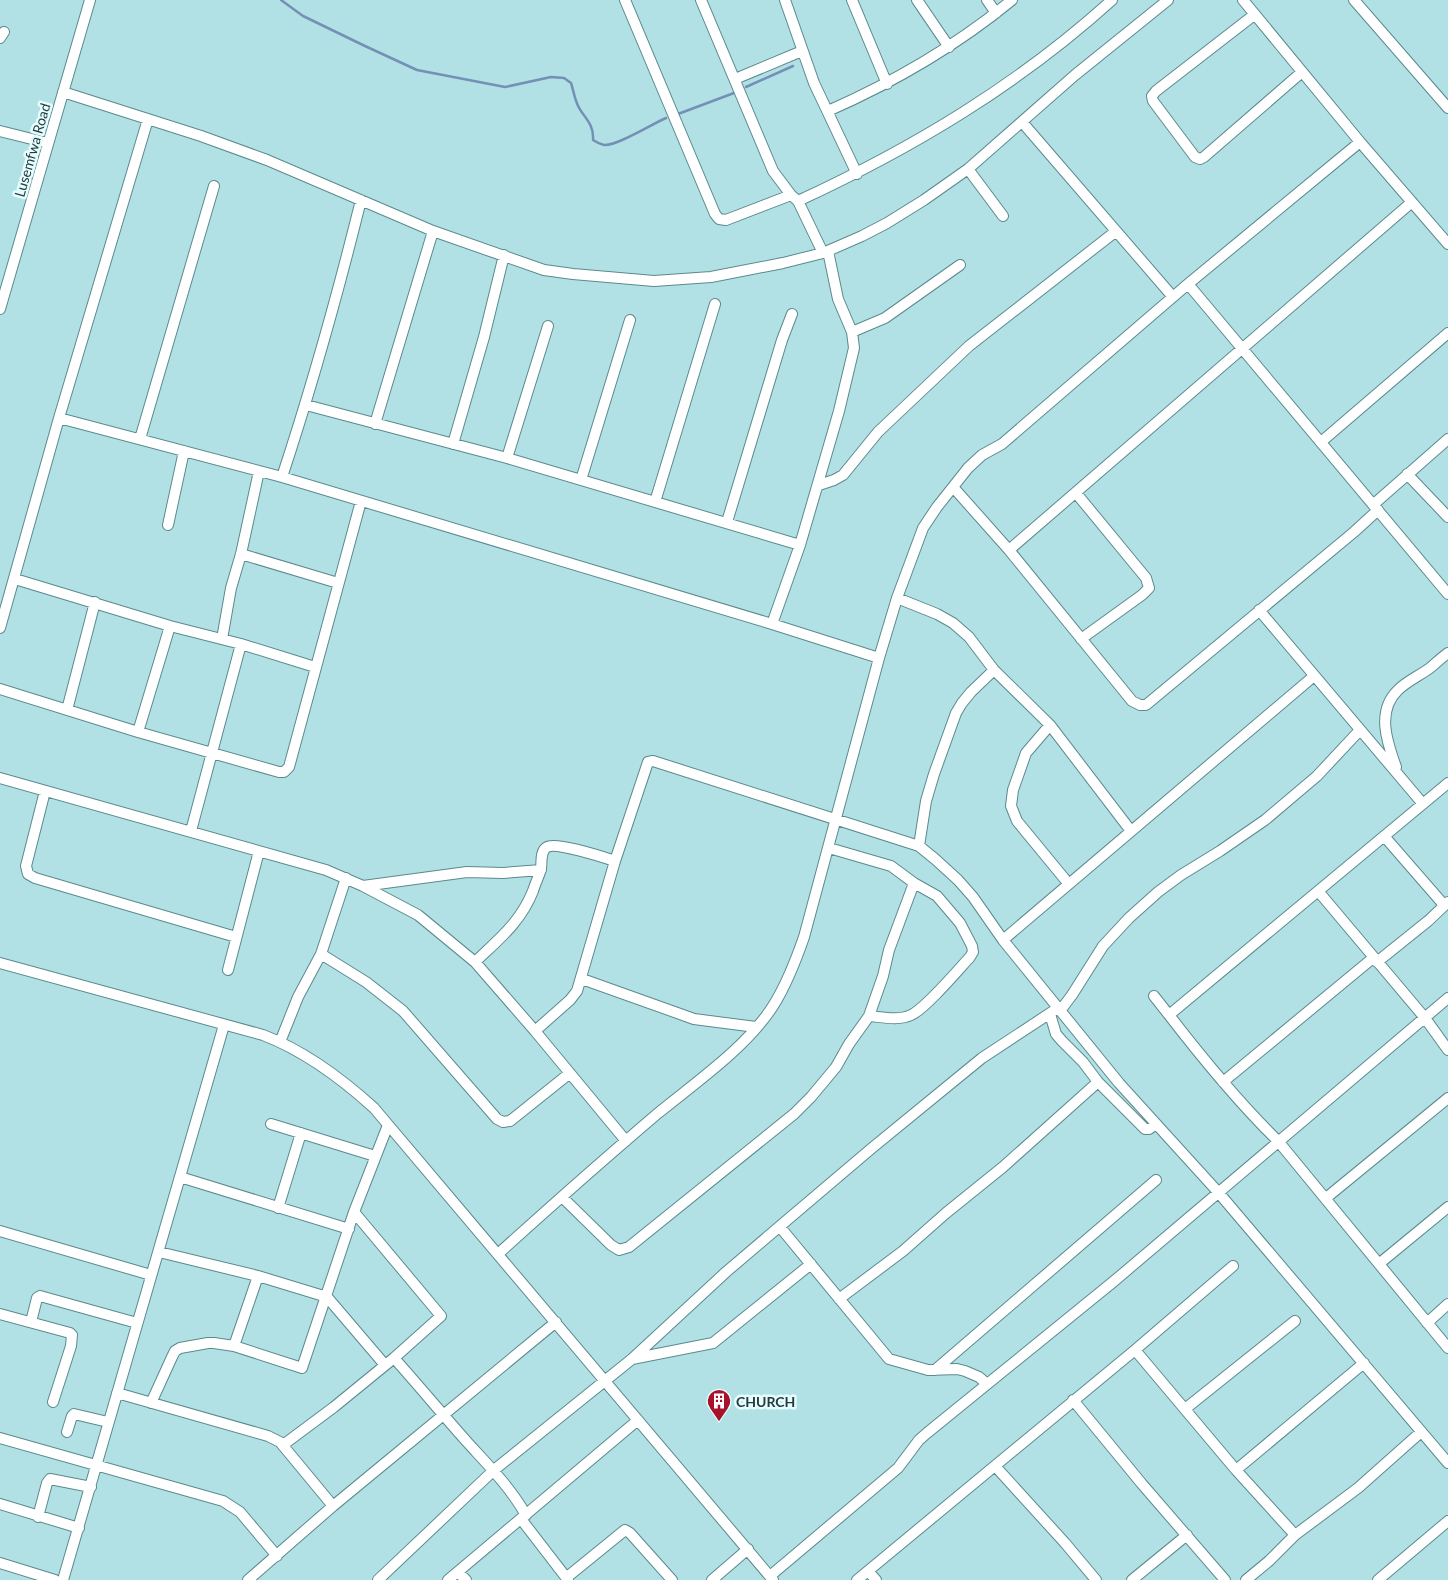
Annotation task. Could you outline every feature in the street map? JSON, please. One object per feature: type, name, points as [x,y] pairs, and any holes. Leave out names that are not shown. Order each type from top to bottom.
[{"type":"street","name":"Lusemfwa Road","points":[[0,308],[90,0]]},
{"type":"street","points":[[625,0],[715,214],[719,219],[726,220],[795,198],[857,174],[968,110],[1054,49],[1112,0]]},
{"type":"street","points":[[701,0],[773,171],[795,198],[825,252],[838,299],[852,332],[854,348],[819,486],[772,624]]},
{"type":"street","points":[[785,0],[814,83],[857,174]]},
{"type":"street","points":[[852,0],[887,84]]},
{"type":"street","points":[[917,0],[949,47]]},
{"type":"street","points":[[987,0],[996,13]]},
{"type":"street","points":[[828,111],[887,84],[949,47],[1012,0]]},
{"type":"street","points":[[63,92],[267,160],[433,231],[544,270],[654,281],[726,275],[783,264],[825,252],[887,223],[924,200],[968,168],[1075,75],[1168,0]]},
{"type":"street","points":[[1243,0],[1360,142],[1448,244]]},
{"type":"street","points":[[1354,0],[1448,108]]},
{"type":"street","points":[[1254,15],[1152,96],[1153,102],[1195,157],[1200,159],[1204,157],[1302,72]]},
{"type":"street","points":[[735,79],[802,52]]},
{"type":"street","points":[[0,628],[59,418],[148,119]]},
{"type":"street","points":[[1022,122],[1173,297]]},
{"type":"street","points":[[0,131],[48,143]]},
{"type":"street","points":[[498,1254],[562,1196],[727,1056],[756,1028],[773,1006],[792,970],[804,937],[897,598],[923,528],[953,487],[982,455],[1002,444],[1188,284],[1360,142]]},
{"type":"street","points":[[968,168],[1002,216]]},
{"type":"street","points":[[140,439],[214,186]]},
{"type":"street","points":[[282,477],[306,405],[362,200]]},
{"type":"street","points":[[1009,550],[1412,202]]},
{"type":"street","points":[[375,424],[433,231]]},
{"type":"street","points":[[819,486],[843,475],[878,432],[969,346],[1115,232]]},
{"type":"street","points":[[452,444],[484,337],[504,255]]},
{"type":"street","points":[[852,332],[885,318],[960,264]]},
{"type":"street","points":[[1188,284],[1448,594]]},
{"type":"street","points":[[655,502],[715,304]]},
{"type":"street","points":[[727,522],[782,340],[792,314]]},
{"type":"street","points":[[581,480],[630,320]]},
{"type":"street","points":[[507,458],[548,326]]},
{"type":"street","points":[[1320,442],[1448,333]]},
{"type":"street","points":[[306,405],[507,458],[800,545]]},
{"type":"street","points":[[59,418],[361,500],[879,658]]},
{"type":"street","points":[[953,487],[1009,550],[1132,701],[1140,705],[1146,705],[1354,532],[1407,474],[1448,439]]},
{"type":"street","points":[[168,525],[184,451]]},
{"type":"street","points":[[222,639],[231,588],[241,554],[259,471]]},
{"type":"street","points":[[1407,474],[1448,517]]},
{"type":"street","points":[[1076,493],[1146,578],[1148,588],[1142,596],[1082,639]]},
{"type":"street","points":[[0,689],[138,732],[284,772],[289,767],[361,500]]},
{"type":"street","points":[[241,554],[338,583]]},
{"type":"street","points":[[15,579],[315,667]]},
{"type":"street","points":[[897,598],[937,614],[953,623],[969,636],[994,670],[1050,725],[1131,831]]},
{"type":"street","points":[[67,710],[95,602]]},
{"type":"street","points":[[1259,610],[1423,804]]},
{"type":"street","points":[[138,732],[170,626]]},
{"type":"street","points":[[191,831],[240,644]]},
{"type":"street","points":[[1399,774],[1388,746],[1385,713],[1388,702],[1397,691],[1448,653]]},
{"type":"street","points":[[919,846],[926,801],[956,713],[971,692],[994,670]]},
{"type":"street","points":[[1003,940],[1314,676]]},
{"type":"street","points":[[1050,725],[1026,753],[1017,775],[1011,806],[1017,821],[1068,883]]},
{"type":"street","points":[[378,1580],[494,1470],[632,1359],[726,1272],[960,1075],[982,1058],[1056,1011],[1072,996],[1103,946],[1129,918],[1158,892],[1181,875],[1265,820],[1316,776],[1360,730]]},
{"type":"street","points":[[535,1031],[574,996],[582,979],[614,860],[648,762],[653,761],[919,846],[958,880],[973,897],[1056,1011],[1119,1084],[1218,1192],[1259,1243],[1448,1463]]},
{"type":"street","points":[[0,778],[312,865],[363,886],[418,915],[475,962],[626,1141]]},
{"type":"street","points":[[1169,1015],[1448,783]]},
{"type":"street","points":[[45,791],[26,866],[28,874],[35,878],[236,937]]},
{"type":"street","points":[[1223,1082],[1375,960],[1428,921],[1446,904],[1384,836]]},
{"type":"street","points":[[475,962],[515,923],[523,912],[541,870],[543,852],[546,848],[550,846],[569,848],[614,860]]},
{"type":"street","points":[[829,848],[891,866],[914,883],[937,896],[960,923],[972,946],[973,952],[921,1008],[911,1015],[897,1018],[869,1016]]},
{"type":"street","points":[[228,970],[259,851]]},
{"type":"street","points":[[363,886],[467,872],[503,873],[541,870]]},
{"type":"street","points":[[280,1042],[298,996],[321,954],[346,878]]},
{"type":"street","points":[[562,1196],[611,1245],[619,1250],[629,1247],[800,1108],[836,1068],[849,1044],[869,1016],[883,976],[889,950],[914,883]]},
{"type":"street","points":[[1318,891],[1425,1018],[1448,1050]]},
{"type":"street","points":[[321,954],[366,982],[403,1011],[497,1119],[503,1122],[510,1121],[570,1073]]},
{"type":"street","points":[[0,963],[263,1035],[280,1042],[332,1072],[369,1103],[771,1578],[898,1468],[923,1437],[1113,1282],[1448,998]]},
{"type":"street","points":[[582,979],[694,1019],[756,1028]]},
{"type":"street","points":[[1154,996],[1198,1053],[1278,1141],[1448,1348]]},
{"type":"street","points":[[1056,1011],[1056,1034],[1084,1062],[1098,1082],[1144,1129],[1149,1129],[1156,1124]]},
{"type":"street","points":[[63,1580],[224,1025]]},
{"type":"street","points":[[839,1299],[903,1251],[946,1213],[977,1189],[1098,1082]]},
{"type":"street","points":[[1326,1198],[1448,1098]]},
{"type":"street","points":[[271,1124],[375,1156]]},
{"type":"street","points":[[152,1403],[175,1351],[180,1348],[208,1343],[234,1346],[302,1368],[354,1212],[388,1125]]},
{"type":"street","points":[[278,1208],[301,1133]]},
{"type":"street","points":[[180,1177],[349,1229]]},
{"type":"street","points":[[935,1370],[1156,1180]]},
{"type":"street","points":[[1380,1263],[1448,1206]]},
{"type":"street","points":[[283,1445],[334,1407],[394,1358],[441,1316],[354,1212]]},
{"type":"street","points":[[780,1227],[889,1358],[915,1367],[965,1371],[979,1377],[986,1384]]},
{"type":"street","points":[[1,1234],[151,1275]]},
{"type":"street","points":[[159,1252],[258,1276],[327,1296],[385,1365]]},
{"type":"street","points":[[632,1359],[713,1343],[811,1264]]},
{"type":"street","points":[[857,1580],[1135,1350],[1233,1266]]},
{"type":"street","points":[[234,1346],[258,1276]]},
{"type":"street","points":[[31,1322],[37,1298],[40,1296],[136,1323]]},
{"type":"street","points":[[1427,1322],[1448,1304]]},
{"type":"street","points":[[0,1314],[70,1333],[73,1337],[53,1402]]},
{"type":"street","points":[[1185,1409],[1295,1320]]},
{"type":"street","points":[[248,1580],[333,1506],[556,1322]]},
{"type":"street","points":[[1135,1350],[1236,1470],[1295,1535]]},
{"type":"street","points":[[394,1358],[494,1470],[513,1494],[524,1517],[567,1579],[625,1530],[630,1533],[672,1580]]},
{"type":"street","points":[[1236,1470],[1364,1363]]},
{"type":"street","points":[[117,1393],[268,1436],[283,1445],[333,1506]]},
{"type":"street","points":[[1073,1400],[1225,1580]]},
{"type":"street","points":[[67,1432],[74,1414],[108,1422]]},
{"type":"street","points":[[448,1580],[638,1420]]},
{"type":"street","points":[[1246,1580],[1270,1561],[1295,1535],[1358,1488],[1421,1432]]},
{"type":"street","points":[[0,1438],[228,1504],[240,1512],[277,1556]]},
{"type":"street","points":[[995,1466],[1096,1580]]},
{"type":"street","points":[[38,1517],[47,1483],[50,1479],[91,1487]]},
{"type":"street","points":[[0,1504],[79,1528]]},
{"type":"street","points":[[1378,1580],[1448,1521]]},
{"type":"street","points":[[1132,1580],[1187,1535]]},
{"type":"street","points":[[712,1580],[748,1550]]},
{"type":"street","points":[[0,1564],[55,1580]]},
{"type":"street","points":[[868,1571],[876,1580]]},
{"type":"street","points":[[458,1572],[466,1580]]},
{"type":"waterway","points":[[281,0],[303,16],[417,70],[505,87],[551,77],[564,78],[571,83],[577,105],[591,128],[593,140],[603,145],[617,142],[666,118]]},
{"type":"waterway","points":[[746,87],[793,66]]},
{"type":"waterway","points":[[678,114],[734,93]]},
{"type":"place","name":"CHURCH","points":[[719,1422]]}]
